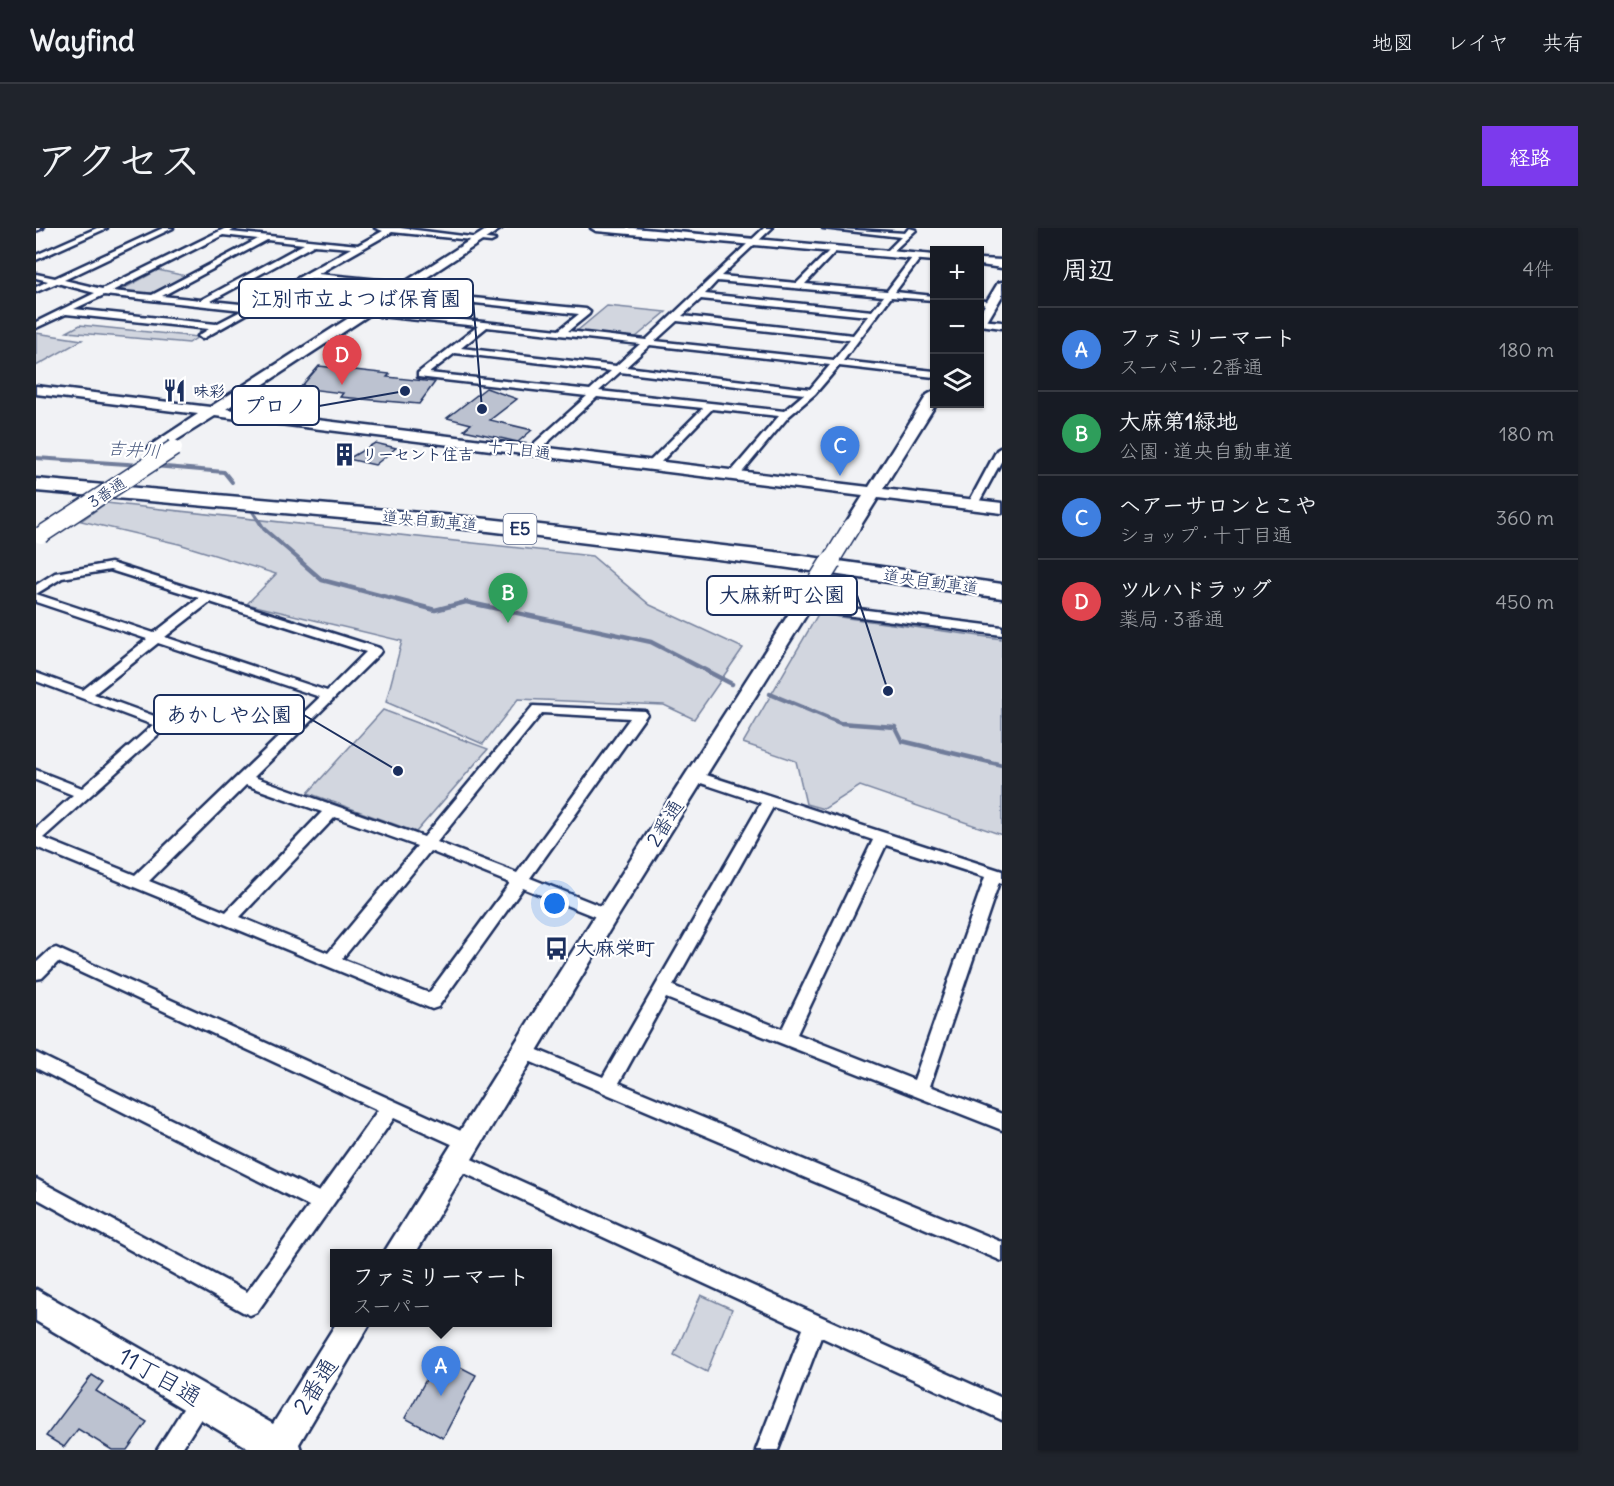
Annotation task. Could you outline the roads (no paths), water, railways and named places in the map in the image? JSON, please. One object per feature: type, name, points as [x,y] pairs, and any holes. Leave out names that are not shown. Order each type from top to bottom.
[{"type":"highway","name":"道央自動車道","points":[[36,472],[494,512],[776,545],[1002,577]]},
{"type":"highway","name":"道央自動車道","points":[[36,485],[488,525],[775,559],[1002,591]]},
{"type":"street","points":[[36,258],[103,228]]},
{"type":"street","points":[[36,290],[169,228]]},
{"type":"street","points":[[36,325],[232,228]]},
{"type":"street","points":[[376,228],[490,235]]},
{"type":"street","name":"3番通","points":[[37,534],[174,448],[220,412],[490,235],[509,228]]},
{"type":"street","points":[[596,228],[641,230],[930,258]]},
{"type":"street","points":[[533,450],[699,296],[768,228]]},
{"type":"street","points":[[827,228],[907,235]]},
{"type":"street","points":[[888,254],[914,228]]},
{"type":"street","points":[[202,336],[389,230]]},
{"type":"street","points":[[222,232],[358,247]]},
{"type":"street","points":[[154,297],[267,237]]},
{"type":"street","points":[[204,302],[313,242]]},
{"type":"street","points":[[799,286],[833,249]]},
{"type":"street","points":[[735,474],[786,414],[812,392],[836,364],[918,256]]},
{"type":"street","points":[[984,262],[1002,264]]},
{"type":"street","points":[[309,275],[415,285]]},
{"type":"street","points":[[36,276],[103,292],[251,308]]},
{"type":"street","points":[[715,278],[930,298]]},
{"type":"street","name":"3番通","points":[[37,534],[156,448],[220,412],[379,313],[415,285]]},
{"type":"street","points":[[985,303],[1002,286]]},
{"type":"street","points":[[699,296],[874,314]]},
{"type":"street","points":[[445,321],[473,300],[586,312],[560,334]]},
{"type":"street","points":[[65,311],[217,327]]},
{"type":"street","points":[[379,313],[930,374]]},
{"type":"street","points":[[674,318],[855,338]]},
{"type":"street","points":[[984,323],[1002,325]]},
{"type":"street","points":[[485,325],[421,375],[786,414]]},
{"type":"street","points":[[454,350],[812,392]]},
{"type":"street","name":"十丁目通","points":[[36,390],[1002,508]]},
{"type":"street","name":"2番通","points":[[401,1249],[607,915],[806,602],[930,401]]},
{"type":"street","points":[[652,465],[710,406]]},
{"type":"street","points":[[974,504],[1002,450]]},
{"type":"street","points":[[990,473],[1002,474]]},
{"type":"street","points":[[36,590],[59,574],[111,566],[375,651],[138,882]]},
{"type":"street","points":[[84,695],[208,597]]},
{"type":"street","points":[[36,598],[329,696]]},
{"type":"street","points":[[806,602],[1002,632]]},
{"type":"street","points":[[36,677],[163,723],[36,836]]},
{"type":"street","points":[[36,841],[138,882],[331,961],[432,1002],[640,714],[538,709],[331,961]]},
{"type":"street","points":[[36,775],[84,794]]},
{"type":"street","points":[[694,776],[998,876],[920,1089]]},
{"type":"street","points":[[244,779],[427,844],[607,915]]},
{"type":"street","points":[[608,1085],[769,801]]},
{"type":"street","points":[[229,919],[333,810]]},
{"type":"street","points":[[787,1037],[882,838]]},
{"type":"street","points":[[36,973],[56,954],[390,1107],[462,1151],[815,1324],[1002,1409]]},
{"type":"street","points":[[662,989],[1002,1122]]},
{"type":"street","points":[[523,1051],[1002,1252]]},
{"type":"street","points":[[36,1060],[322,1203]]},
{"type":"street","points":[[36,1188],[250,1305],[390,1107]]},
{"type":"street","name":"11丁目通","points":[[36,1305],[279,1449]]},
{"type":"street","points":[[767,1450],[815,1324]]},
{"type":"street","name":"2番通","points":[[279,1449],[353,1327]]},
{"type":"street","points":[[168,1450],[201,1401]]},
{"type":"waterway","name":"吉井川","points":[[36,458],[142,465]]},
{"type":"waterway","name":"吉井川","points":[[154,466],[224,472],[232,482]]},
{"type":"waterway","points":[[252,510],[264,529],[302,562]]},
{"type":"waterway","points":[[300,561],[322,580],[435,610],[466,602],[651,642],[732,684]]},
{"type":"waterway","points":[[770,694],[840,723],[895,727],[902,741],[1002,765]]},
{"type":"place","name":"ツルハドラッグ","points":[[342,385]]},
{"type":"place","name":"味彩","points":[[175,391]]},
{"type":"place","name":"プロノ","points":[[405,391]]},
{"type":"place","name":"江別市立よつば保育園","points":[[482,409]]},
{"type":"place","name":"リーセント住吉","points":[[344,454]]},
{"type":"place","name":"ヘアーサロンとこや","points":[[840,476]]},
{"type":"place","name":"大麻第1緑地","points":[[508,623]]},
{"type":"place","name":"大麻新町公園","points":[[888,691]]},
{"type":"place","name":"あかしや公園","points":[[398,771]]},
{"type":"place","name":"大麻栄町","points":[[557,948]]},
{"type":"place","name":"ファミリーマート","points":[[441,1396]]}]
